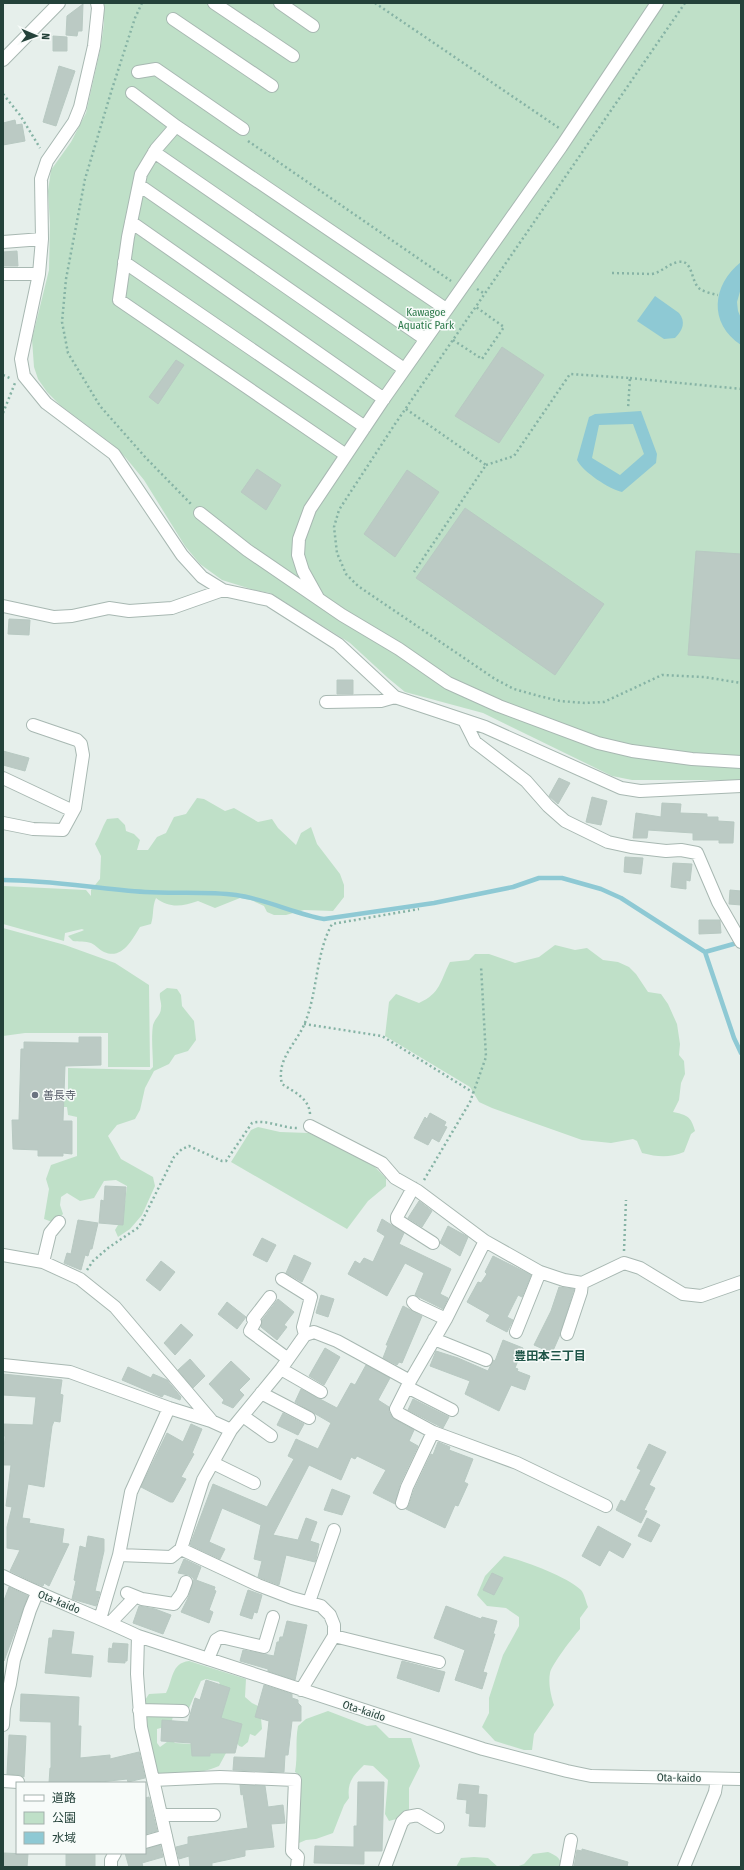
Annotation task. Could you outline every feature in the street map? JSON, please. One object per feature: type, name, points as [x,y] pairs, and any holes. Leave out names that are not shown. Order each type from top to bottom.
[{"type":"street","points":[[3,60],[59,3]]},
{"type":"street","points":[[97,3],[98,8],[94,46],[80,107],[74,122],[47,161],[41,179],[42,239],[39,274],[21,358],[24,376],[46,403],[114,454],[182,555],[202,577],[223,590],[269,600],[338,644],[395,697],[465,722],[485,727],[621,788],[640,791],[741,786]]},
{"type":"street","points":[[214,3],[293,56]]},
{"type":"street","points":[[280,3],[313,26]]},
{"type":"street","points":[[318,598],[303,571],[298,555],[299,539],[310,509],[425,339],[569,135],[658,3]]},
{"type":"street","points":[[173,20],[272,86]]},
{"type":"street","points":[[138,72],[156,69],[244,134]]},
{"type":"street","points":[[132,93],[176,126],[446,309]]},
{"type":"street","points":[[176,126],[154,152],[141,174],[124,262],[119,300],[346,455]]},
{"type":"street","points":[[154,152],[425,339]]},
{"type":"street","points":[[139,185],[404,370]]},
{"type":"street","points":[[131,222],[384,399]]},
{"type":"street","points":[[3,242],[42,239]]},
{"type":"street","points":[[124,262],[365,427]]},
{"type":"street","points":[[3,274],[39,274]]},
{"type":"street","points":[[200,513],[247,550],[318,598],[399,649],[448,683],[498,706],[552,728],[598,743],[632,751],[692,759],[741,762]]},
{"type":"street","points":[[3,606],[54,617],[72,616],[109,608],[128,611],[172,608],[223,590]]},
{"type":"street","points":[[326,702],[381,701],[395,697]]},
{"type":"street","points":[[465,722],[475,742],[526,781],[548,806],[565,821],[608,842],[631,848],[666,851],[681,850],[697,853],[718,902],[741,942]]},
{"type":"street","points":[[3,822],[33,829],[63,830],[73,811],[83,754],[81,744],[77,740],[33,725]]},
{"type":"street","points":[[3,778],[73,811]]},
{"type":"street","points":[[310,1126],[382,1163],[395,1178],[415,1190],[485,1241],[540,1272],[564,1280],[582,1283],[624,1263],[640,1268],[683,1294],[701,1296],[741,1282]]},
{"type":"street","points":[[415,1190],[397,1217],[397,1220],[433,1243]]},
{"type":"street","points":[[44,1262],[50,1233],[59,1222]]},
{"type":"street","points":[[485,1241],[446,1319],[408,1384],[396,1408],[398,1413],[433,1432],[517,1463],[606,1506]]},
{"type":"street","points":[[3,1255],[44,1262],[80,1279],[115,1307],[211,1421]]},
{"type":"street","points":[[516,1332],[540,1272]]},
{"type":"street","points":[[282,1279],[310,1297],[303,1327],[305,1335]]},
{"type":"street","points":[[567,1334],[581,1292],[582,1283]]},
{"type":"street","points":[[270,1298],[253,1319],[255,1322],[250,1331],[288,1359]]},
{"type":"street","points":[[413,1302],[416,1305],[446,1319]]},
{"type":"street","points":[[119,1555],[171,1557],[181,1549],[203,1480],[232,1430],[281,1369],[305,1335],[314,1332],[337,1341],[452,1410]]},
{"type":"street","points":[[434,1339],[486,1360]]},
{"type":"street","points":[[3,1366],[70,1372],[169,1408],[211,1421],[232,1430]]},
{"type":"street","points":[[281,1369],[321,1392]]},
{"type":"street","points":[[261,1393],[309,1418]]},
{"type":"street","points":[[105,1621],[131,1492],[169,1408]]},
{"type":"street","points":[[243,1416],[271,1436]]},
{"type":"street","points":[[402,1503],[407,1487],[433,1432]]},
{"type":"street","points":[[213,1463],[254,1483]]},
{"type":"street","points":[[309,1602],[334,1530]]},
{"type":"street","points":[[181,1549],[258,1585],[321,1606],[330,1615],[334,1625],[334,1636],[301,1690]]},
{"type":"street","name":"Ota-kaido","points":[[3,1576],[37,1593],[138,1636],[483,1749],[591,1776],[741,1779]]},
{"type":"street","points":[[105,1621],[131,1595],[174,1604],[182,1593],[186,1582]]},
{"type":"street","points":[[3,1725],[4,1708],[14,1660],[37,1593]]},
{"type":"street","points":[[208,1659],[216,1640],[221,1637],[264,1647],[273,1617]]},
{"type":"street","points":[[138,1636],[137,1674],[139,1710],[173,1867]]},
{"type":"street","points":[[334,1636],[439,1662]]},
{"type":"street","points":[[139,1710],[183,1711]]},
{"type":"street","points":[[153,1780],[220,1778],[295,1780],[292,1851],[298,1857],[297,1867]]},
{"type":"street","points":[[684,1867],[715,1792],[717,1779]]},
{"type":"street","points":[[3,1781],[18,1782]]},
{"type":"street","points":[[161,1815],[214,1815]]},
{"type":"street","points":[[385,1867],[402,1822],[407,1817],[418,1815],[438,1827]]},
{"type":"street","points":[[146,1842],[166,1836]]},
{"type":"street","points":[[566,1867],[571,1840]]},
{"type":"street","points":[[111,1867],[111,1860],[114,1854]]},
{"type":"path","points":[[142,3],[135,18],[114,82],[85,178],[66,279],[62,322],[68,353],[100,406],[146,458],[200,513]]},
{"type":"path","points":[[375,3],[569,135]]},
{"type":"path","points":[[685,3],[406,409],[346,499],[334,527],[337,553],[346,574],[358,586],[495,679],[514,688],[553,699],[585,704],[604,702],[662,675],[704,677],[741,683]]},
{"type":"path","points":[[3,94],[20,115],[47,161]]},
{"type":"path","points":[[244,134],[462,288]]},
{"type":"path","points":[[612,273],[658,273],[670,264],[680,261],[684,262],[690,268],[694,280],[700,289],[718,295]]},
{"type":"path","points":[[453,340],[482,359],[504,327],[476,307]]},
{"type":"path","points":[[414,572],[486,465],[514,456],[570,374],[630,378],[741,389]]},
{"type":"path","points":[[3,413],[16,380],[24,376]]},
{"type":"path","points":[[628,409],[630,378]]},
{"type":"path","points":[[406,409],[486,465]]},
{"type":"path","points":[[80,1279],[98,1257],[139,1227],[174,1157],[182,1149],[189,1146],[222,1161],[226,1161],[252,1124],[259,1122],[297,1128],[310,1126],[309,1109],[304,1098],[282,1084],[280,1077],[282,1064],[304,1024],[321,954],[332,924],[419,909]]},
{"type":"path","points":[[415,1190],[470,1102],[486,1057],[481,966]]},
{"type":"path","points":[[304,1024],[382,1036],[474,1093]]},
{"type":"path","points":[[624,1263],[626,1200]]},
{"type":"green space","name":"Kawagoe Aquatic Park","points":[[104,3],[741,3],[741,780],[632,780],[612,776],[483,713],[405,692],[350,643],[270,593],[254,590],[222,580],[200,564],[185,546],[144,480],[126,458],[112,444],[60,405],[47,392],[38,379],[34,367],[32,339],[49,270],[50,224],[48,191],[51,170],[71,142],[86,113],[101,46],[104,23]]},
{"type":"green space","points":[[197,798],[204,799],[225,811],[234,808],[258,822],[272,819],[278,828],[296,845],[301,833],[311,827],[317,844],[340,874],[344,885],[344,897],[333,911],[304,910],[286,915],[274,915],[267,912],[264,906],[251,900],[240,898],[215,908],[198,901],[177,906],[171,905],[166,904],[156,898],[151,924],[140,927],[130,943],[121,951],[110,954],[102,951],[91,943],[73,941],[68,936],[84,930],[82,929],[65,933],[64,941],[3,924],[3,886],[86,890],[91,896],[91,890],[100,879],[101,856],[95,844],[107,819],[118,818],[125,825],[126,831],[134,834],[140,840],[137,850],[148,850],[157,837],[166,833],[174,817],[186,814]]},
{"type":"green space","points":[[3,928],[65,945],[115,963],[149,985],[150,1067],[108,1067],[108,1033],[25,1033],[3,1036]]},
{"type":"green space","points":[[555,945],[575,950],[587,948],[603,960],[618,962],[629,967],[636,974],[648,992],[661,994],[668,1004],[677,1024],[680,1044],[679,1055],[684,1061],[685,1074],[681,1083],[679,1100],[673,1112],[688,1117],[692,1122],[695,1131],[691,1134],[684,1152],[668,1156],[658,1156],[642,1153],[637,1141],[633,1139],[611,1143],[582,1140],[492,1108],[479,1102],[470,1087],[385,1036],[389,1002],[396,994],[419,1003],[426,999],[436,991],[450,962],[469,960],[475,954],[489,954],[515,963],[539,957]]},
{"type":"green space","points":[[167,988],[177,989],[181,995],[182,1006],[194,1021],[196,1040],[188,1051],[175,1055],[169,1064],[154,1071],[145,1088],[140,1110],[135,1119],[117,1125],[108,1136],[121,1159],[153,1177],[155,1186],[142,1215],[130,1229],[118,1237],[115,1230],[123,1217],[127,1186],[116,1180],[104,1181],[94,1198],[80,1201],[67,1193],[61,1197],[60,1205],[63,1214],[55,1223],[44,1219],[49,1189],[46,1179],[51,1165],[77,1156],[77,1117],[68,1115],[67,1107],[63,1107],[63,1093],[68,1091],[68,1068],[150,1070],[153,1067],[153,1025],[161,1010],[160,993]]},
{"type":"green space","points":[[258,1127],[280,1132],[309,1133],[372,1164],[386,1178],[386,1186],[368,1201],[347,1229],[231,1162],[251,1130]]},
{"type":"green space","points":[[504,1556],[522,1561],[565,1579],[582,1591],[588,1607],[580,1618],[580,1629],[563,1651],[550,1673],[551,1694],[554,1705],[534,1734],[532,1750],[524,1750],[495,1741],[482,1727],[489,1713],[489,1698],[503,1655],[519,1626],[519,1617],[506,1608],[487,1606],[477,1595],[485,1576]]},
{"type":"green space","points":[[189,1661],[246,1679],[245,1697],[260,1707],[262,1729],[255,1736],[250,1734],[248,1742],[242,1747],[239,1746],[236,1741],[223,1747],[226,1753],[219,1766],[205,1771],[189,1774],[172,1775],[157,1773],[145,1715],[173,1716],[171,1725],[157,1729],[157,1743],[160,1747],[171,1739],[175,1743],[191,1744],[193,1727],[221,1688],[219,1682],[206,1679],[201,1681],[189,1708],[148,1707],[143,1703],[149,1694],[166,1693],[173,1673],[183,1662]]},
{"type":"green space","points":[[328,1711],[367,1726],[376,1725],[389,1738],[411,1738],[420,1766],[409,1788],[409,1811],[400,1818],[389,1821],[385,1814],[388,1780],[373,1766],[364,1765],[350,1783],[349,1798],[344,1805],[333,1833],[299,1843],[301,1776],[295,1772],[298,1726],[306,1719]]},
{"type":"green space","points":[[548,1852],[559,1859],[561,1867],[516,1867],[524,1864],[533,1854]]},
{"type":"green space","points":[[461,1858],[488,1858],[498,1867],[456,1867]]},
{"type":"water","points":[[741,262],[741,288],[737,302],[738,311],[741,318],[741,345],[730,336],[723,326],[719,315],[718,304],[724,282],[731,271]]},
{"type":"water","points":[[655,296],[681,316],[683,326],[675,338],[664,339],[637,321]]},
{"type":"water","points":[[641,411],[657,454],[656,463],[622,492],[610,487],[590,475],[577,460],[589,417],[595,414]],"holes":[[[633,424],[644,454],[620,475],[592,458],[599,425]]]},
{"type":"building","points":[[83,4],[82,31],[78,31],[77,36],[66,35],[67,16]]},
{"type":"building","points":[[53,36],[67,37],[67,51],[53,51]]},
{"type":"building","points":[[59,66],[75,71],[56,126],[43,122]]},
{"type":"building","points":[[15,120],[16,125],[22,124],[25,141],[3,145],[3,123]]},
{"type":"building","points":[[17,251],[18,266],[3,266],[3,252]]},
{"type":"building","points":[[502,347],[544,375],[499,443],[455,416]]},
{"type":"building","points":[[176,360],[184,365],[158,404],[149,397]]},
{"type":"building","points":[[257,469],[281,485],[266,510],[241,492]]},
{"type":"building","points":[[407,470],[439,492],[395,557],[364,534]]},
{"type":"building","points":[[465,508],[604,604],[555,675],[416,578]]},
{"type":"building","points":[[696,551],[741,554],[741,659],[688,655]]},
{"type":"building","points":[[9,619],[30,620],[29,635],[8,634]]},
{"type":"building","points":[[337,680],[353,680],[353,694],[337,694]]},
{"type":"building","points":[[3,751],[29,758],[25,771],[3,765]]},
{"type":"building","points":[[559,778],[570,783],[558,804],[549,796]]},
{"type":"building","points":[[592,797],[607,801],[601,825],[586,822]]},
{"type":"building","points":[[662,803],[681,804],[680,813],[707,814],[707,817],[718,817],[718,821],[734,822],[733,843],[719,843],[719,840],[693,840],[693,833],[648,830],[647,838],[633,838],[636,813],[661,817]]},
{"type":"building","points":[[625,857],[643,858],[641,874],[624,872]]},
{"type":"building","points":[[673,863],[692,864],[690,881],[686,880],[686,889],[671,887]]},
{"type":"building","points":[[730,890],[741,891],[741,905],[729,904]]},
{"type":"building","points":[[699,920],[720,920],[721,933],[699,934]]},
{"type":"building","name":"善長寺","points":[[79,1037],[101,1037],[101,1065],[65,1066],[63,1121],[72,1121],[72,1154],[63,1153],[63,1156],[38,1156],[38,1150],[13,1149],[12,1120],[19,1120],[21,1049],[24,1049],[24,1042],[79,1043]]},
{"type":"building","points":[[430,1113],[446,1122],[444,1126],[447,1127],[439,1142],[432,1138],[428,1145],[414,1138],[425,1117],[427,1119]]},
{"type":"building","points":[[105,1186],[126,1187],[123,1225],[99,1223],[101,1200],[104,1201]]},
{"type":"building","points":[[419,1201],[432,1211],[422,1227],[408,1218]]},
{"type":"building","points":[[382,1219],[404,1233],[399,1244],[451,1269],[440,1294],[448,1298],[443,1309],[415,1295],[424,1273],[405,1263],[387,1296],[348,1274],[355,1261],[360,1264],[364,1258],[373,1262],[385,1236],[377,1231]]},
{"type":"building","points":[[78,1220],[98,1223],[92,1249],[90,1249],[88,1256],[85,1255],[81,1270],[64,1263],[67,1253],[71,1254]]},
{"type":"building","points":[[448,1226],[468,1237],[460,1256],[440,1243]]},
{"type":"building","points":[[262,1238],[276,1245],[267,1262],[253,1255]]},
{"type":"building","points":[[294,1255],[311,1263],[302,1282],[286,1273]]},
{"type":"building","points":[[493,1256],[531,1275],[522,1297],[518,1295],[507,1317],[513,1320],[507,1332],[486,1321],[490,1315],[467,1302],[478,1282],[481,1283],[487,1274],[485,1272]]},
{"type":"building","points":[[161,1261],[175,1272],[160,1291],[146,1280]]},
{"type":"building","points":[[559,1287],[574,1289],[559,1337],[552,1353],[534,1345],[551,1311]]},
{"type":"building","points":[[321,1295],[334,1299],[328,1317],[316,1313]]},
{"type":"building","points":[[278,1299],[294,1312],[284,1325],[287,1327],[277,1340],[261,1327],[262,1320]]},
{"type":"building","points":[[227,1302],[246,1317],[237,1329],[218,1314]]},
{"type":"building","points":[[403,1306],[422,1316],[402,1363],[399,1362],[397,1365],[383,1358],[388,1345],[386,1345]]},
{"type":"building","points":[[181,1324],[193,1335],[175,1355],[164,1343]]},
{"type":"building","points":[[503,1340],[523,1348],[515,1368],[518,1369],[517,1371],[530,1376],[525,1390],[511,1385],[499,1411],[465,1394],[470,1381],[430,1366],[436,1351],[458,1358],[488,1371],[493,1360],[495,1361]]},
{"type":"building","points":[[325,1348],[340,1357],[324,1385],[309,1376]]},
{"type":"building","points":[[190,1359],[205,1376],[193,1388],[178,1370]]},
{"type":"building","points":[[231,1361],[250,1379],[239,1390],[244,1395],[233,1408],[222,1403],[224,1400],[209,1384]]},
{"type":"building","points":[[366,1365],[390,1378],[378,1400],[389,1407],[389,1412],[394,1419],[414,1430],[409,1441],[418,1446],[400,1484],[395,1504],[373,1493],[386,1470],[357,1456],[355,1459],[351,1457],[341,1480],[309,1465],[273,1535],[298,1540],[306,1518],[317,1522],[310,1541],[319,1544],[316,1559],[315,1562],[286,1555],[279,1585],[258,1577],[262,1561],[254,1559],[261,1525],[222,1508],[209,1542],[225,1549],[220,1559],[190,1545],[213,1484],[267,1507],[294,1459],[288,1456],[296,1439],[318,1449],[331,1423],[295,1402],[301,1389],[337,1408],[351,1383],[355,1385]]},
{"type":"building","points":[[128,1367],[151,1378],[153,1374],[167,1380],[181,1397],[180,1400],[164,1394],[162,1397],[122,1380]]},
{"type":"building","points":[[3,1374],[62,1380],[60,1394],[63,1395],[60,1422],[54,1421],[52,1426],[44,1487],[28,1484],[22,1518],[30,1519],[29,1523],[64,1529],[62,1543],[69,1544],[49,1586],[44,1583],[43,1586],[35,1583],[10,1571],[20,1550],[7,1548],[7,1527],[12,1507],[6,1506],[11,1465],[3,1465],[5,1436],[3,1436],[3,1424],[33,1425],[36,1397],[3,1395]]},
{"type":"building","points":[[413,1399],[449,1417],[443,1428],[408,1410]]},
{"type":"building","points":[[283,1413],[304,1424],[298,1435],[277,1425]]},
{"type":"building","points":[[191,1424],[202,1429],[192,1453],[194,1454],[181,1477],[186,1479],[173,1502],[170,1502],[141,1487],[167,1433],[183,1442]]},
{"type":"building","points":[[438,1442],[450,1447],[449,1450],[473,1459],[464,1482],[468,1484],[458,1506],[455,1505],[445,1528],[406,1509]]},
{"type":"building","points":[[649,1444],[666,1452],[649,1485],[655,1488],[644,1510],[647,1511],[641,1523],[616,1510],[621,1500],[625,1502],[641,1470],[637,1468]]},
{"type":"building","points":[[332,1489],[350,1496],[342,1515],[324,1510]]},
{"type":"building","points":[[647,1518],[660,1525],[651,1542],[638,1536]]},
{"type":"building","points":[[598,1526],[631,1544],[623,1558],[609,1550],[600,1566],[582,1556]]},
{"type":"building","points":[[88,1536],[104,1539],[104,1551],[95,1591],[100,1592],[96,1606],[72,1599],[76,1581],[74,1580],[80,1546],[86,1548]]},
{"type":"building","points":[[184,1559],[201,1567],[196,1580],[215,1587],[214,1590],[216,1591],[209,1610],[213,1612],[209,1623],[181,1612],[189,1596],[194,1579],[189,1575],[178,1573]]},
{"type":"building","points":[[492,1573],[503,1578],[494,1595],[483,1590]]},
{"type":"building","points":[[9,1587],[28,1596],[4,1661],[3,1603]]},
{"type":"building","points":[[248,1590],[262,1595],[257,1613],[254,1612],[252,1619],[240,1615]]},
{"type":"building","points":[[139,1606],[155,1609],[171,1615],[163,1634],[133,1623]]},
{"type":"building","points":[[446,1606],[481,1619],[482,1617],[497,1621],[493,1634],[495,1634],[483,1672],[487,1673],[482,1689],[455,1680],[465,1650],[434,1638]]},
{"type":"building","points":[[287,1621],[307,1625],[295,1680],[268,1671],[268,1669],[240,1661],[243,1650],[274,1656],[277,1642],[279,1642],[280,1637],[283,1637]]},
{"type":"building","points":[[53,1630],[74,1632],[71,1654],[93,1656],[91,1677],[45,1673],[49,1638],[52,1638]]},
{"type":"building","points":[[113,1643],[128,1644],[127,1661],[125,1661],[125,1663],[108,1662],[109,1648],[112,1649]]},
{"type":"building","points":[[402,1661],[445,1672],[439,1692],[397,1678]]},
{"type":"building","points":[[206,1680],[230,1688],[221,1718],[242,1724],[235,1753],[210,1753],[210,1756],[192,1756],[191,1743],[161,1741],[162,1720],[188,1722],[195,1698],[200,1700]]},
{"type":"building","points":[[264,1685],[292,1694],[292,1698],[298,1700],[298,1703],[301,1706],[301,1721],[292,1721],[288,1755],[285,1755],[284,1772],[233,1770],[234,1757],[265,1758],[269,1721],[255,1717]]},
{"type":"building","points":[[21,1694],[79,1697],[78,1726],[81,1726],[80,1758],[110,1755],[110,1759],[139,1752],[145,1778],[128,1782],[127,1779],[101,1782],[49,1782],[51,1768],[51,1722],[20,1721]]},
{"type":"building","points":[[9,1735],[26,1736],[24,1777],[7,1774]]},
{"type":"building","points":[[358,1782],[384,1782],[382,1851],[364,1851],[364,1864],[314,1863],[315,1846],[354,1847],[354,1826],[357,1826]]},
{"type":"building","points":[[459,1784],[479,1786],[478,1794],[487,1795],[485,1827],[469,1826],[470,1814],[466,1813],[467,1800],[457,1799]]},
{"type":"building","points":[[240,1785],[265,1786],[268,1807],[283,1805],[285,1823],[271,1824],[274,1847],[245,1850],[245,1856],[212,1863],[212,1867],[190,1867],[189,1856],[179,1859],[176,1847],[188,1844],[188,1837],[248,1828],[243,1794],[241,1795]]},
{"type":"building","points":[[149,1797],[157,1831],[146,1834],[146,1798]]},
{"type":"building","points":[[160,1845],[163,1857],[142,1863],[143,1867],[129,1867],[125,1854],[146,1854],[146,1849]]},
{"type":"building","points":[[582,1849],[628,1862],[627,1867],[574,1867],[577,1850],[582,1851]]},
{"type":"building","points":[[3,1853],[28,1854],[27,1867],[3,1867]]},
{"type":"building","points":[[66,1854],[95,1854],[95,1867],[66,1867]]},
{"type":"waterway","points":[[3,880],[39,881],[127,891],[236,895],[324,919],[434,903],[513,887],[539,878],[562,878],[601,889],[621,898],[705,952],[734,1038],[741,1053]]},
{"type":"waterway","points":[[705,952],[737,943]]},
{"type":"place","name":"善長寺","points":[[35,1095]]},
{"type":"district","name":"豊田本三丁目","points":[[550,1356]]}]
